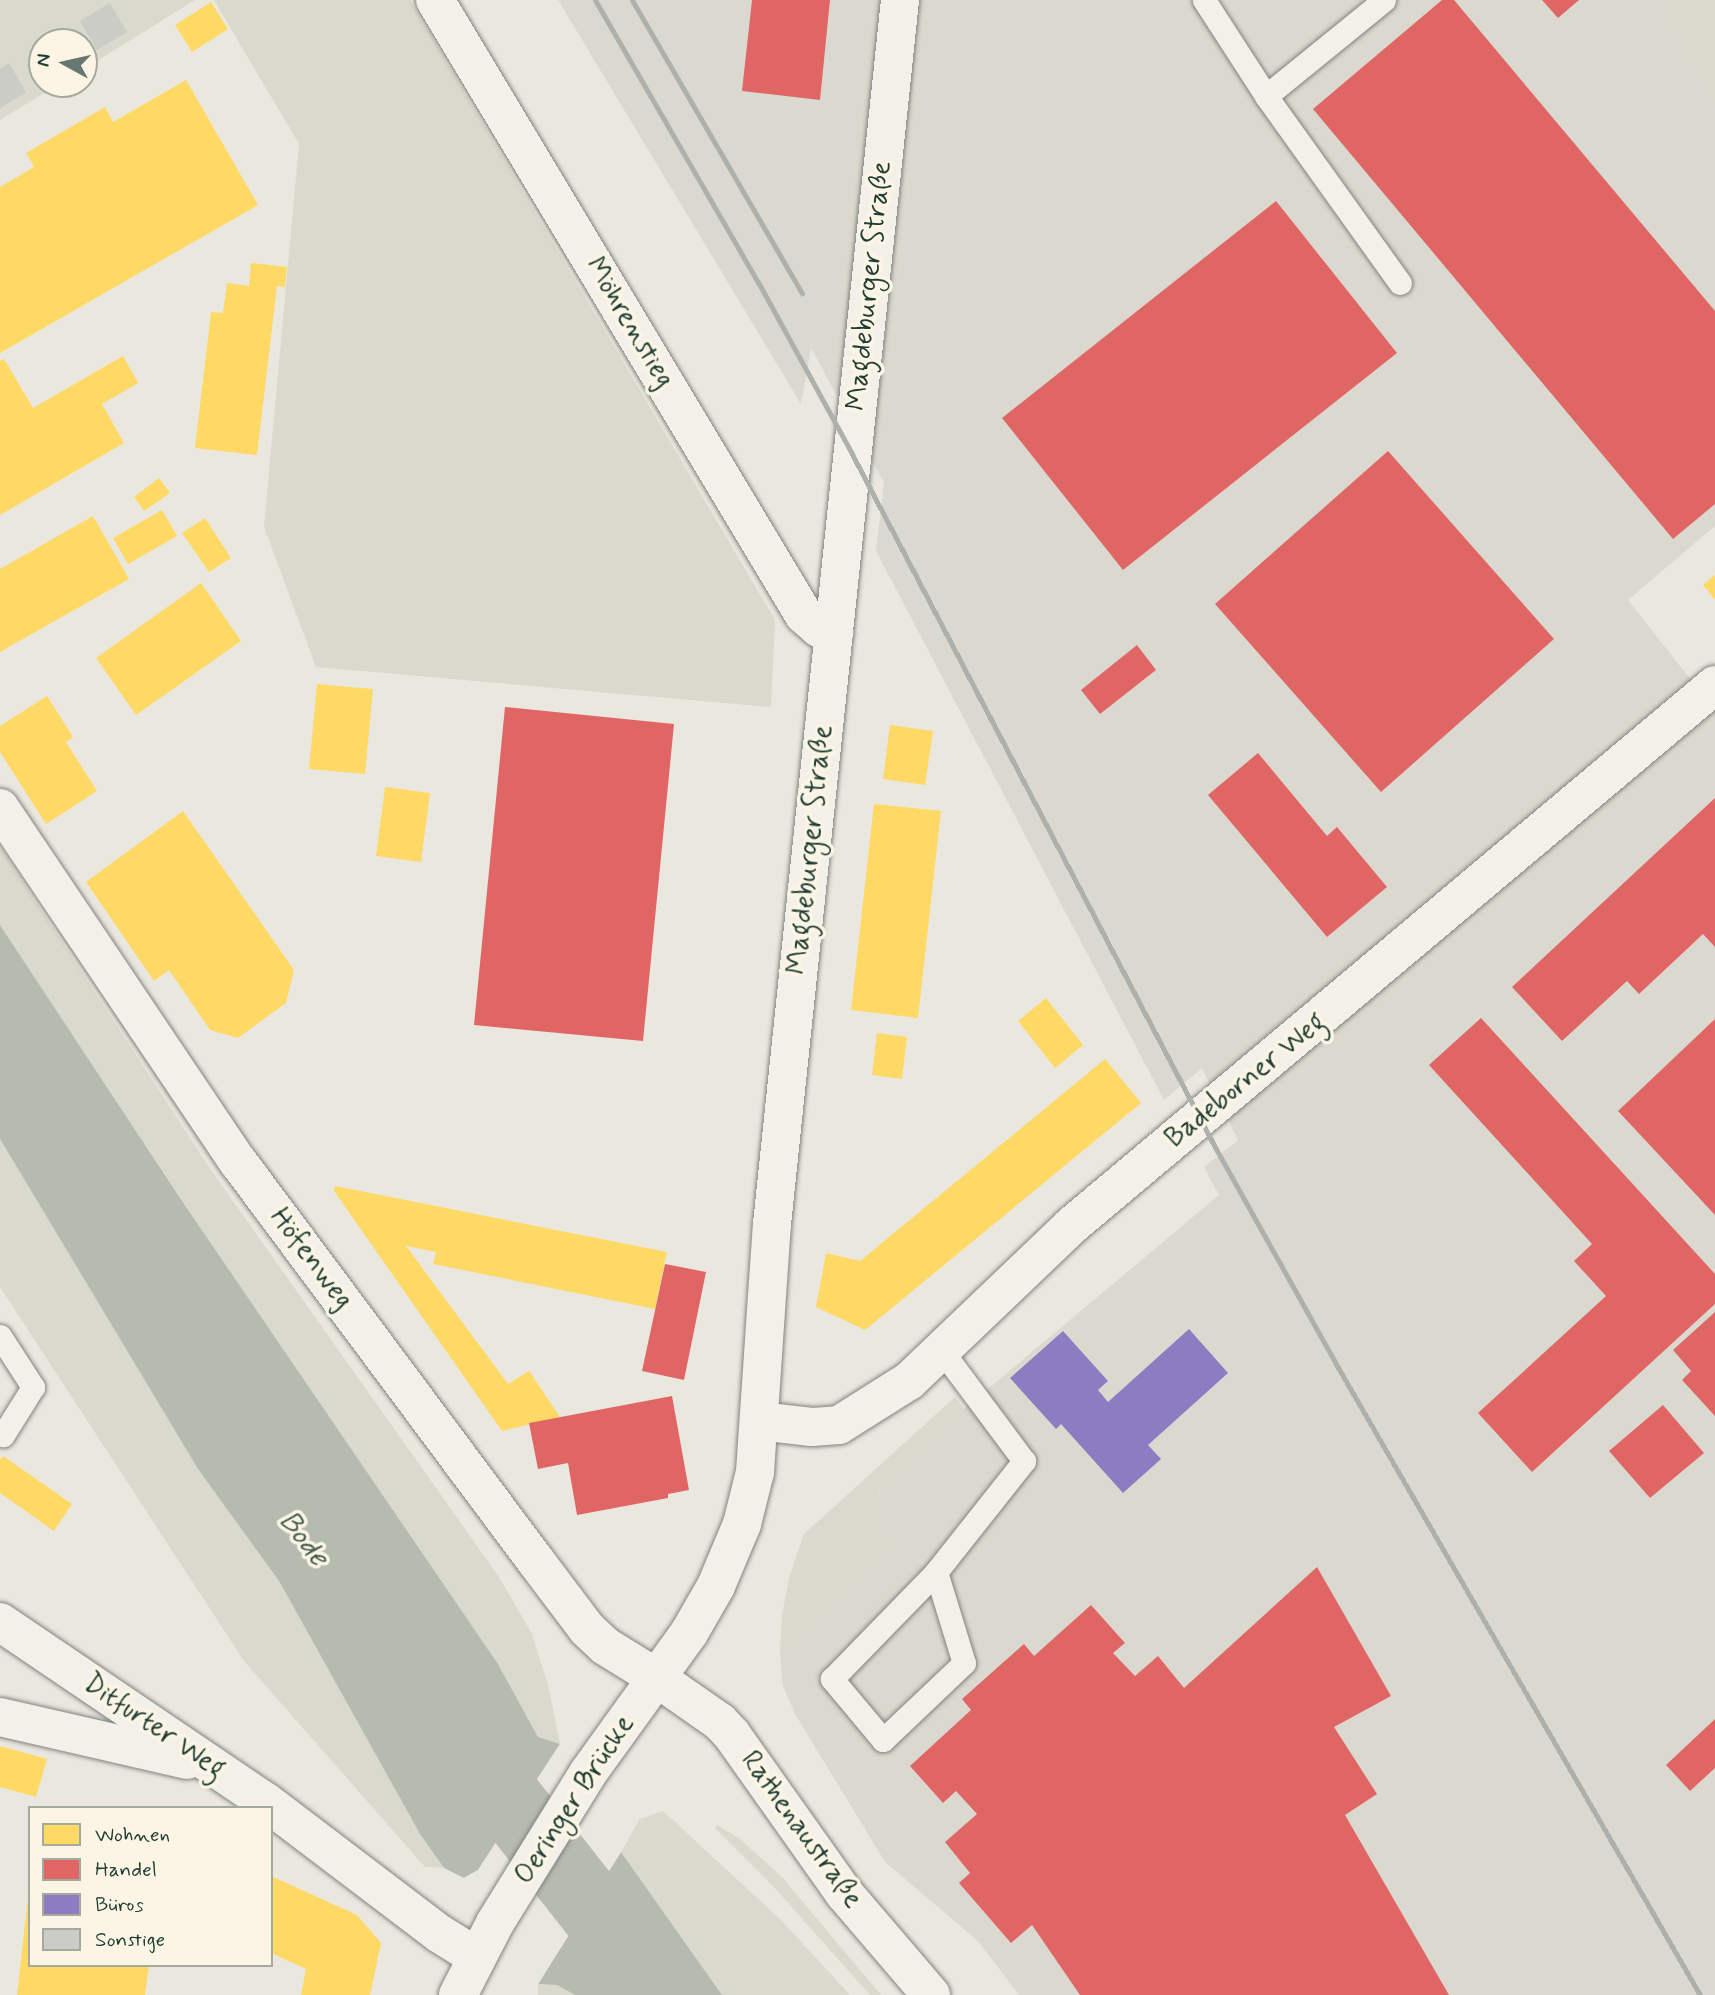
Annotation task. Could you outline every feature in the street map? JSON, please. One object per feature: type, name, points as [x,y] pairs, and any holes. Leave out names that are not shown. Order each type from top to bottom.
[{"type":"street","name":"Möhrenstieg","points":[[435,0],[804,615],[818,628],[834,632]]},
{"type":"street","name":"Magdeburger Straße","points":[[657,1678],[689,1633],[729,1562],[755,1472],[772,1224],[900,0]]},
{"type":"street","name":"Badeborner Weg","points":[[760,1420],[812,1427],[839,1424],[909,1381],[1071,1226],[1715,685]]},
{"type":"street","name":"Höfenweg","points":[[0,808],[239,1163],[587,1629],[605,1646],[657,1678]]},
{"type":"street","name":"Ditfurter Weg","points":[[0,1622],[268,1806]]},
{"type":"street","name":"Oeringer Brücke","points":[[458,1995],[495,1923],[589,1773],[657,1678]]},
{"type":"street","name":"Rathenaustraße","points":[[657,1678],[714,1718],[732,1735],[844,1894],[931,1995]]},
{"type":"street","points":[[0,1717],[209,1766]]},
{"type":"street","name":"Ditfurter Weg","points":[[273,1810],[325,1845],[440,1934],[477,1957]]},
{"type":"lane","points":[[1204,0],[1266,96],[1400,284]]},
{"type":"lane","points":[[1266,96],[1384,0]]},
{"type":"lane","points":[[0,1336],[33,1387],[3,1435]]},
{"type":"lane","points":[[936,1572],[964,1663],[883,1740],[832,1679],[936,1572],[1024,1461],[942,1351]]},
{"type":"shaded area","points":[[0,0],[195,0],[98,60],[98,28],[28,28],[28,98],[36,98],[0,120]]},
{"type":"shaded area","points":[[214,0],[410,0],[775,620],[771,707],[316,667],[264,527],[299,144]]},
{"type":"shaded area","points":[[558,0],[1656,0],[1715,105],[1715,526],[1628,600],[1695,685],[1715,668],[1715,1995],[1019,1995],[978,1941],[885,1862],[795,1714],[783,1686],[780,1653],[895,1547],[876,1526],[880,1487],[964,1409],[1219,1195],[1204,1167],[1238,1140],[1202,1068],[1164,1100],[876,551],[884,483],[811,348],[801,404]]},
{"type":"shaded area","points":[[1656,0],[1715,0],[1715,105]]},
{"type":"shaded area","points":[[0,847],[211,1170],[499,1577],[532,1634],[549,1689],[560,1744],[538,1737],[498,1664],[180,1198],[0,925]]},
{"type":"shaded area","points":[[0,1139],[198,1469],[279,1581],[420,1834],[444,1868],[425,1867],[244,1661],[0,1287]]},
{"type":"shaded area","points":[[955,1397],[964,1409],[880,1487],[876,1525],[895,1547],[780,1653],[782,1615],[789,1578],[804,1534]]},
{"type":"shaded area","points":[[663,1811],[782,1921],[850,1995],[722,1995],[621,1852],[640,1819]]},
{"type":"shaded area","points":[[717,1825],[739,1838],[782,1877],[881,1995],[870,1995],[773,1886],[715,1828]]},
{"type":"shaded area","points":[[538,1984],[557,1985],[575,1995],[538,1995]]},
{"type":"water","points":[[0,925],[180,1198],[498,1664],[538,1737],[560,1744],[478,1870],[464,1878],[444,1868],[420,1834],[279,1581],[198,1469],[0,1139]]},
{"type":"water","points":[[621,1852],[722,1995],[575,1995],[557,1985],[538,1984]]},
{"type":"pier","points":[[560,1744],[562,1747],[480,1872],[466,1881],[464,1878],[478,1870]]},
{"type":"pier","points":[[623,1849],[538,1984],[536,1981],[618,1850]]},
{"type":"building: Wohnen","points":[[211,2],[228,29],[192,52],[175,25]]},
{"type":"building: Wohnen","points":[[186,80],[258,205],[0,353],[0,187],[34,167],[26,153],[105,107],[113,122]]},
{"type":"building: Wohnen","points":[[251,263],[287,267],[285,287],[277,286],[257,455],[195,448],[211,312],[223,313],[227,283],[249,286]]},
{"type":"building: Wohnen","points":[[123,356],[138,383],[102,404],[124,443],[0,515],[0,361],[4,359],[33,408]]},
{"type":"building: Wohnen","points":[[159,478],[170,493],[144,511],[134,497]]},
{"type":"building: Wohnen","points":[[162,510],[177,536],[128,564],[113,538]]},
{"type":"building: Wohnen","points":[[93,516],[129,579],[0,652],[0,569]]},
{"type":"building: Wohnen","points":[[205,518],[231,558],[209,572],[182,533]]},
{"type":"building: Wohnen","points":[[1715,575],[1715,600],[1703,585]]},
{"type":"building: Wohnen","points":[[201,583],[241,641],[136,715],[96,658]]},
{"type":"building: Wohnen","points":[[317,684],[373,689],[365,774],[309,769]]},
{"type":"building: Wohnen","points":[[47,696],[73,737],[66,742],[97,791],[46,824],[0,752],[0,726]]},
{"type":"building: Wohnen","points":[[890,725],[933,731],[925,785],[883,779]]},
{"type":"building: Wohnen","points":[[385,787],[430,793],[421,862],[376,856]]},
{"type":"building: Wohnen","points":[[874,804],[941,811],[918,1018],[851,1010]]},
{"type":"building: Wohnen","points":[[183,811],[294,970],[286,1003],[238,1038],[210,1030],[169,970],[154,981],[86,882]]},
{"type":"building: Wohnen","points":[[1046,998],[1083,1045],[1055,1068],[1018,1021]]},
{"type":"building: Wohnen","points":[[877,1033],[907,1037],[902,1079],[872,1075]]},
{"type":"building: Wohnen","points":[[1105,1059],[1141,1103],[865,1330],[816,1307],[826,1253],[860,1261]]},
{"type":"building: Wohnen","points":[[335,1186],[667,1252],[655,1309],[433,1264],[436,1252],[406,1246],[508,1384],[529,1371],[560,1417],[502,1431],[334,1191]]},
{"type":"building: Wohnen","points":[[3,1456],[72,1504],[54,1531],[0,1493],[0,1460]]},
{"type":"building: Wohnen","points":[[0,1746],[47,1759],[36,1797],[0,1787]]},
{"type":"building: Wohnen","points":[[273,1877],[357,1915],[381,1943],[370,1995],[301,1995],[306,1969],[273,1954]]},
{"type":"building: Wohnen","points":[[28,1898],[28,1967],[149,1967],[145,1995],[17,1995]]},
{"type":"building: Handel","points":[[752,0],[830,0],[820,100],[742,91]]},
{"type":"building: Handel","points":[[1442,0],[1454,0],[1715,311],[1715,504],[1673,539],[1313,109]]},
{"type":"building: Handel","points":[[1542,0],[1579,0],[1558,18]]},
{"type":"building: Handel","points":[[1276,201],[1397,353],[1123,570],[1002,418]]},
{"type":"building: Handel","points":[[1388,451],[1554,639],[1381,792],[1215,604]]},
{"type":"building: Handel","points":[[1137,645],[1156,670],[1100,714],[1081,690]]},
{"type":"building: Handel","points":[[505,707],[674,724],[643,1041],[474,1025]]},
{"type":"building: Handel","points":[[1258,753],[1327,836],[1337,827],[1387,887],[1327,937],[1208,795]]},
{"type":"building: Handel","points":[[1715,798],[1715,947],[1703,934],[1639,994],[1627,981],[1562,1041],[1512,987]]},
{"type":"building: Handel","points":[[1481,1018],[1715,1274],[1715,1304],[1532,1472],[1478,1413],[1606,1296],[1574,1261],[1592,1244],[1429,1065]]},
{"type":"building: Handel","points":[[1715,1019],[1715,1215],[1618,1111]]},
{"type":"building: Handel","points":[[665,1264],[706,1272],[684,1380],[642,1371]]},
{"type":"building: Handel","points":[[1715,1312],[1715,1416],[1682,1380],[1691,1371],[1673,1350]]},
{"type":"building: Handel","points":[[672,1396],[689,1490],[668,1494],[668,1498],[577,1515],[568,1463],[538,1469],[529,1423]]},
{"type":"building: Handel","points":[[1663,1405],[1704,1453],[1650,1498],[1609,1451]]},
{"type":"building: Handel","points":[[1317,1567],[1391,1696],[1334,1727],[1377,1794],[1345,1815],[1449,1995],[1080,1995],[1032,1925],[1011,1943],[959,1883],[970,1873],[945,1842],[977,1814],[956,1791],[943,1803],[910,1766],[971,1710],[962,1699],[1024,1644],[1034,1656],[1091,1605],[1125,1643],[1113,1653],[1135,1676],[1158,1656],[1184,1688]]},
{"type":"building: Handel","points":[[1715,1719],[1715,1768],[1690,1791],[1666,1765]]},
{"type":"building: Büros","points":[[1189,1329],[1228,1373],[1148,1445],[1161,1459],[1123,1493],[1061,1424],[1056,1429],[1010,1378],[1063,1331],[1108,1381],[1098,1390],[1108,1402]]},
{"type":"building: Sonstige","points":[[110,3],[127,32],[98,49],[98,28],[84,28],[80,21]]},
{"type":"building: Sonstige","points":[[9,63],[26,92],[0,108],[0,69]]},
{"type":"waterway","name":"Bode","points":[[455,1733],[604,1923],[652,1995]]},
{"type":"railway","points":[[595,0],[758,282],[852,454],[1216,1149],[1336,1364],[1700,1995]]},
{"type":"railway","points":[[632,0],[802,293]]}]
